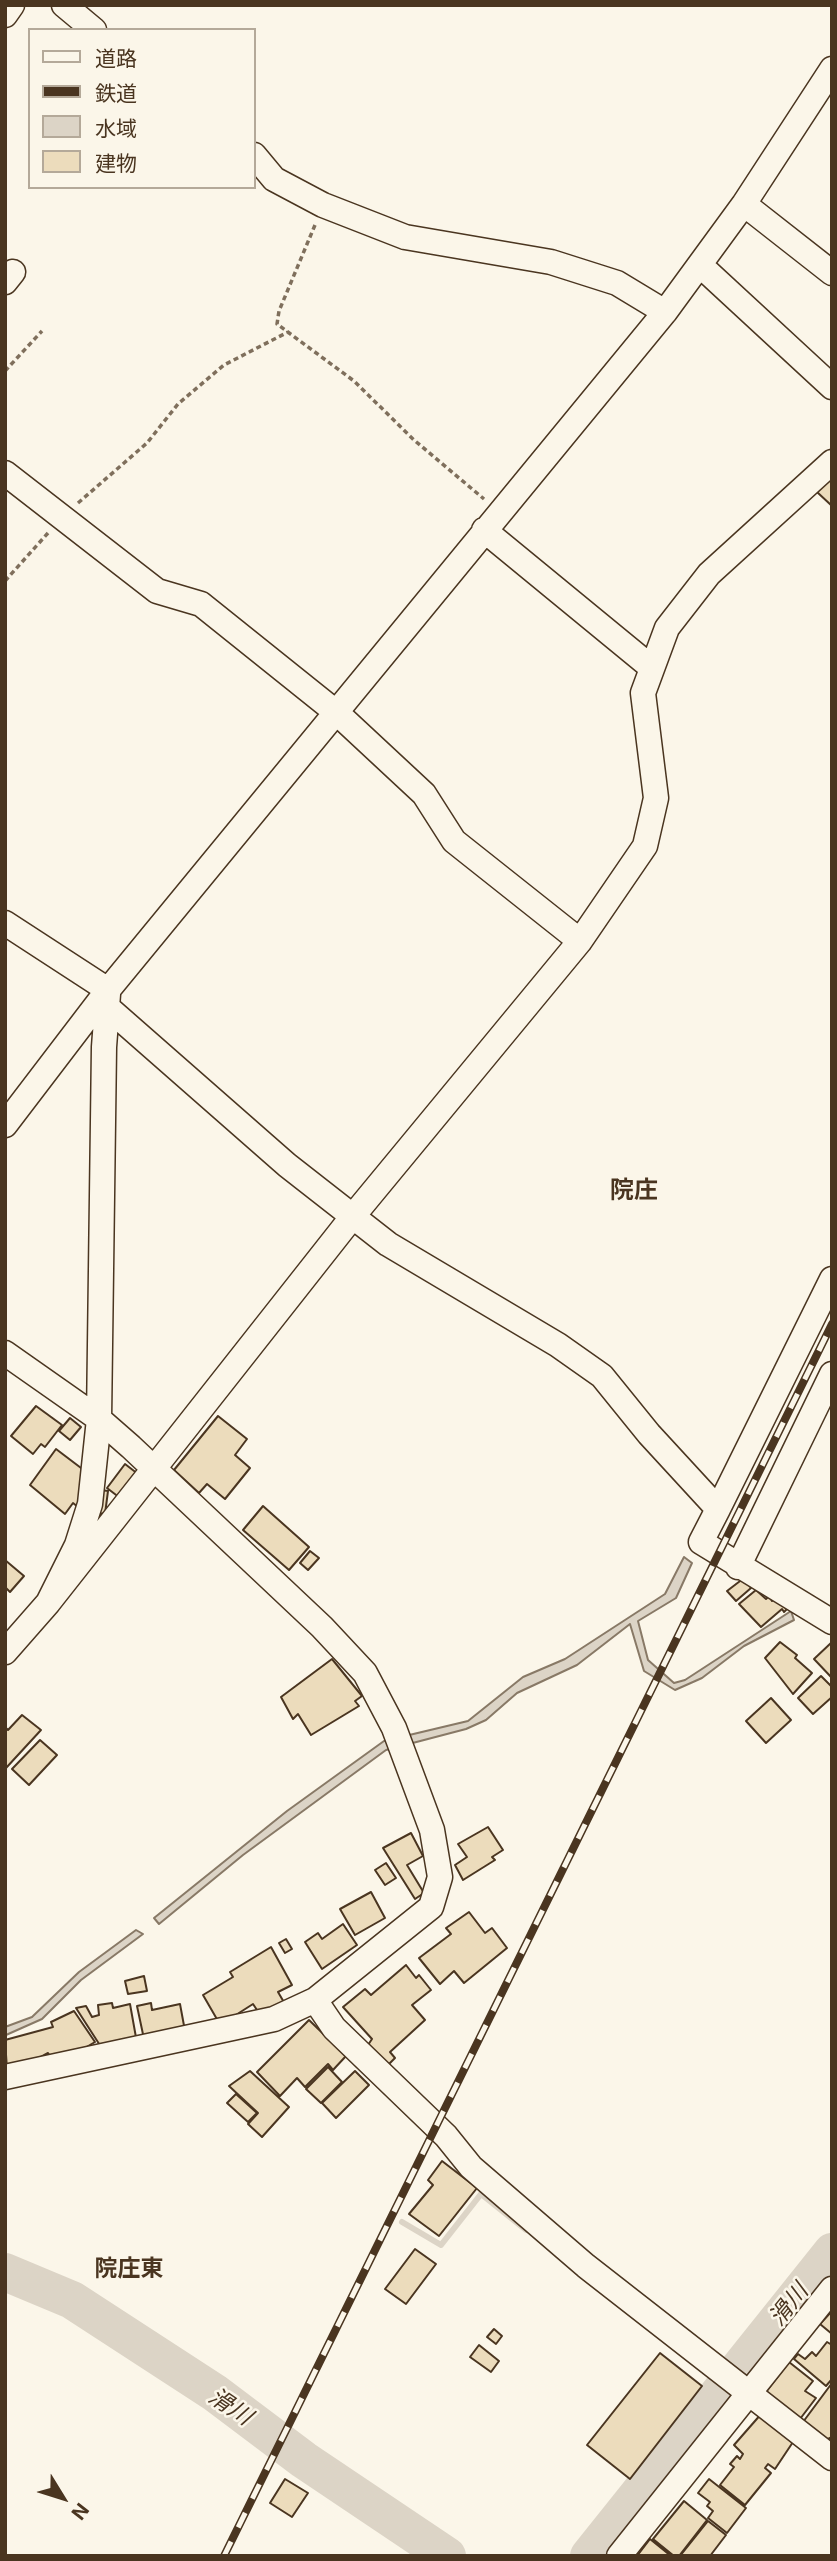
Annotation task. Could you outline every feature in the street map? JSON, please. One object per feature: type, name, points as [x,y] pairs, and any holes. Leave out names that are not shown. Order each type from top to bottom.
[{"type":"street","points":[[5,15],[12,5]]},
{"type":"street","points":[[64,5],[92,28]]},
{"type":"street","points":[[5,1125],[491,521],[664,312],[744,204],[832,69]]},
{"type":"street","points":[[256,157],[274,179],[323,205],[405,237],[551,262],[617,283],[664,312]]},
{"type":"street","points":[[744,204],[832,273]]},
{"type":"street","points":[[700,265],[832,387]]},
{"type":"street","points":[[5,1652],[48,1603],[353,1216],[580,941],[645,846],[656,798],[643,693],[667,628],[709,574],[832,463]]},
{"type":"street","points":[[5,473],[157,590],[201,604],[337,713],[424,794],[454,841],[580,941]]},
{"type":"street","points":[[491,521],[652,668]]},
{"type":"street","points":[[5,923],[108,998],[287,1165],[388,1244],[558,1345],[602,1376],[649,1434],[718,1509]]},
{"type":"street","points":[[48,1603],[77,1545],[90,1504],[99,1419],[108,998]]},
{"type":"street","points":[[832,1279],[701,1542],[832,1622]]},
{"type":"street","points":[[5,1353],[99,1419],[154,1468],[365,1673],[405,1754],[432,1830],[440,1877],[431,1907],[315,2000],[274,2019],[5,2077]]},
{"type":"street","points":[[738,1567],[832,1374]]},
{"type":"street","points":[[315,2000],[334,2028],[446,2136],[471,2167],[586,2266],[832,2458]]},
{"type":"street","points":[[619,2556],[832,2289]]},
{"type":"path","points":[[323,205],[279,311],[277,324],[354,381],[491,521]]},
{"type":"path","points":[[5,371],[42,331]]},
{"type":"path","points":[[5,581],[61,517],[147,443],[177,404],[224,365],[288,332]]},
{"type":"water","points":[[684,1557],[692,1563],[676,1598],[638,1621],[648,1660],[674,1683],[685,1680],[791,1611],[794,1620],[744,1646],[702,1678],[675,1690],[644,1671],[630,1624],[577,1665],[517,1693],[486,1720],[466,1729],[386,1750],[243,1855],[159,1924],[154,1918],[287,1811],[384,1741],[468,1721],[523,1677],[565,1659],[665,1594]]},
{"type":"water","points":[[136,1930],[143,1934],[81,1980],[42,2019],[6,2035],[5,2027],[32,2017],[79,1972]]},
{"type":"building","points":[[829,479],[832,482],[832,506],[817,492]]},
{"type":"building","points":[[36,1406],[62,1425],[45,1447],[41,1444],[33,1454],[11,1436]]},
{"type":"building","points":[[218,1416],[247,1439],[235,1455],[250,1468],[225,1499],[207,1484],[199,1493],[174,1470]]},
{"type":"building","points":[[70,1418],[81,1427],[70,1440],[59,1431]]},
{"type":"building","points":[[56,1449],[85,1471],[78,1507],[73,1503],[65,1514],[30,1485]]},
{"type":"building","points":[[125,1464],[138,1474],[120,1498],[107,1488]]},
{"type":"building","points":[[101,1490],[108,1491],[105,1514],[97,1513]]},
{"type":"building","points":[[263,1506],[309,1547],[289,1570],[243,1530]]},
{"type":"building","points":[[310,1551],[319,1558],[308,1570],[300,1563]]},
{"type":"building","points":[[5,1560],[24,1576],[10,1592],[5,1587]]},
{"type":"building","points":[[744,1578],[751,1588],[736,1601],[727,1591]]},
{"type":"building","points":[[756,1590],[766,1599],[769,1596],[772,1601],[774,1599],[789,1607],[784,1612],[782,1609],[761,1627],[739,1604]]},
{"type":"building","points":[[780,1642],[797,1655],[795,1658],[812,1673],[793,1694],[765,1658]]},
{"type":"building","points":[[832,1642],[832,1678],[814,1659]]},
{"type":"building","points":[[332,1659],[362,1696],[355,1701],[359,1706],[311,1735],[298,1714],[293,1719],[281,1697]]},
{"type":"building","points":[[821,1676],[832,1687],[832,1697],[813,1714],[798,1698]]},
{"type":"building","points":[[771,1698],[791,1720],[766,1743],[746,1721]]},
{"type":"building","points":[[22,1715],[41,1730],[6,1768],[5,1727],[8,1730]]},
{"type":"building","points":[[40,1740],[57,1755],[29,1785],[12,1769]]},
{"type":"building","points":[[488,1827],[503,1850],[492,1857],[495,1860],[463,1880],[455,1865],[467,1857],[458,1844]]},
{"type":"building","points":[[411,1833],[423,1856],[407,1865],[424,1893],[415,1899],[383,1848]]},
{"type":"building","points":[[386,1863],[396,1878],[385,1885],[375,1870]]},
{"type":"building","points":[[371,1892],[385,1918],[355,1935],[340,1909]]},
{"type":"building","points":[[469,1912],[485,1933],[492,1928],[507,1948],[464,1983],[454,1971],[440,1984],[419,1958],[451,1934],[446,1928]]},
{"type":"building","points":[[343,1924],[357,1945],[322,1969],[305,1942],[318,1933],[322,1939]]},
{"type":"building","points":[[286,1939],[292,1949],[285,1953],[279,1943]]},
{"type":"building","points":[[271,1947],[292,1985],[278,1992],[285,2004],[259,2013],[253,2004],[228,2020],[218,2021],[203,1995],[233,1977],[230,1972]]},
{"type":"building","points":[[406,1965],[416,1978],[419,1975],[431,1990],[412,2005],[425,2020],[390,2052],[395,2058],[388,2065],[368,2045],[372,2039],[343,2007],[365,1989],[371,1995]]},
{"type":"building","points":[[144,1976],[147,1991],[128,1994],[125,1981]]},
{"type":"building","points":[[112,2003],[113,2008],[130,2004],[137,2043],[103,2050],[76,2008],[86,2006],[92,2017],[99,2015],[98,2005]]},
{"type":"building","points":[[151,2003],[152,2010],[180,2004],[185,2031],[144,2039],[137,2006]]},
{"type":"building","points":[[74,2011],[95,2042],[73,2055],[53,2061],[48,2053],[19,2069],[7,2069],[5,2040],[53,2027],[51,2022]]},
{"type":"building","points":[[309,2020],[346,2056],[333,2070],[328,2064],[305,2087],[297,2078],[280,2096],[257,2072]]},
{"type":"building","points":[[328,2067],[342,2082],[321,2103],[306,2089]]},
{"type":"building","points":[[250,2071],[289,2107],[262,2137],[248,2124],[258,2113],[229,2086]]},
{"type":"building","points":[[355,2071],[369,2085],[336,2118],[322,2103]]},
{"type":"building","points":[[236,2094],[257,2113],[248,2122],[227,2103]]},
{"type":"building","points":[[442,2161],[477,2188],[439,2236],[409,2214],[433,2185],[428,2180]]},
{"type":"building","points":[[415,2249],[436,2264],[406,2304],[385,2289]]},
{"type":"building","points":[[832,2311],[832,2334],[820,2324]]},
{"type":"building","points":[[494,2329],[502,2336],[496,2344],[487,2337]]},
{"type":"building","points":[[827,2342],[832,2345],[832,2379],[826,2386],[794,2359],[798,2354],[805,2359],[812,2352],[816,2356]]},
{"type":"building","points":[[479,2345],[499,2361],[491,2372],[470,2357]]},
{"type":"building","points":[[660,2353],[702,2386],[630,2479],[587,2445]]},
{"type":"building","points":[[789,2362],[813,2381],[805,2391],[816,2398],[800,2419],[766,2392]]},
{"type":"building","points":[[832,2383],[832,2437],[826,2440],[803,2422]]},
{"type":"building","points":[[762,2413],[795,2439],[775,2469],[768,2464],[765,2468],[771,2473],[745,2505],[720,2485],[734,2467],[730,2464],[737,2456],[740,2459],[743,2454],[734,2445]]},
{"type":"building","points":[[285,2479],[308,2493],[292,2517],[270,2503]]},
{"type":"building","points":[[709,2479],[746,2508],[727,2533],[708,2518],[713,2511],[707,2506],[710,2502],[698,2493]]},
{"type":"building","points":[[684,2501],[707,2520],[679,2556],[674,2556],[653,2539]]},
{"type":"building","points":[[708,2521],[726,2535],[710,2556],[680,2556]]},
{"type":"building","points":[[650,2539],[671,2556],[637,2556]]},
{"type":"waterway","points":[[402,2222],[441,2245],[481,2194],[526,2230]]},
{"type":"waterway","name":"滑川","points":[[589,2556],[832,2252]]},
{"type":"waterway","name":"滑川","points":[[5,2272],[72,2300],[215,2393],[304,2460],[447,2556]]},
{"type":"railway","points":[[224,2556],[832,1324]]},
{"type":"district","name":"院庄","points":[[634,1191]]},
{"type":"district","name":"院庄東","points":[[129,2269]]}]
